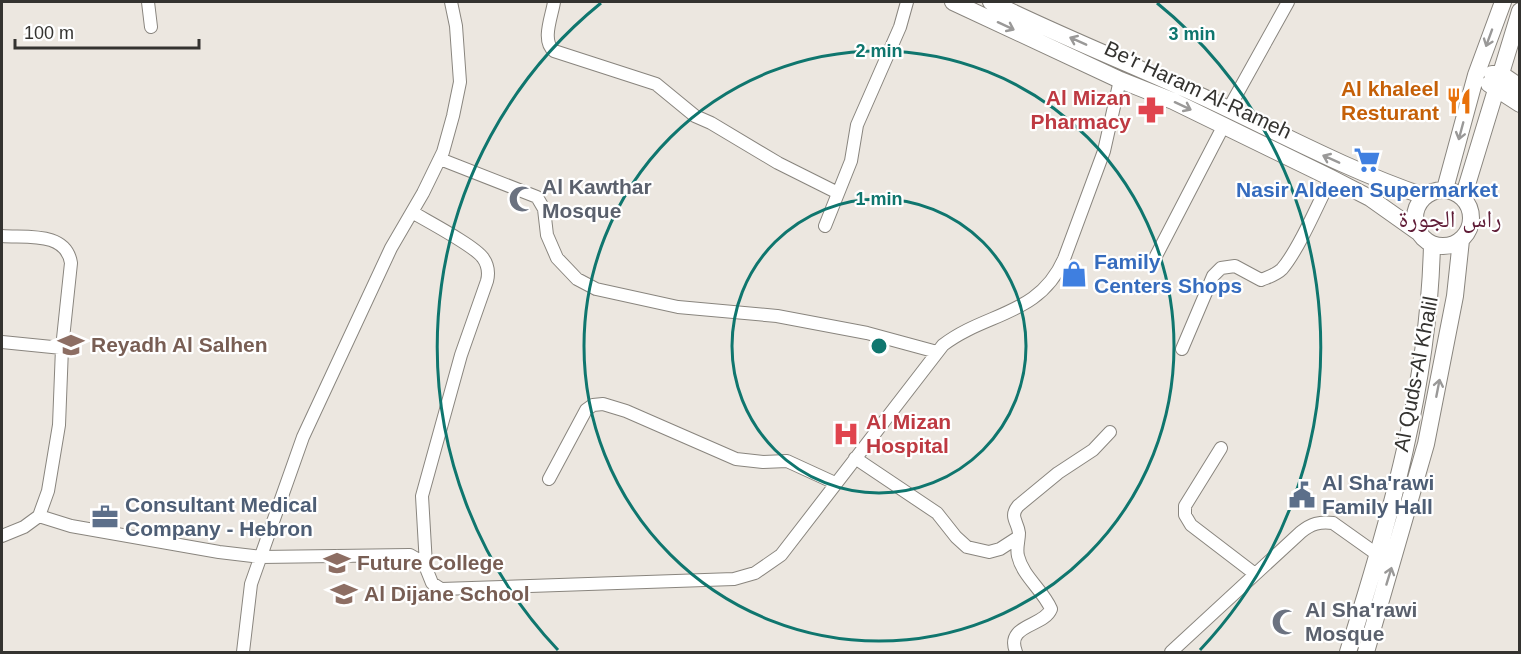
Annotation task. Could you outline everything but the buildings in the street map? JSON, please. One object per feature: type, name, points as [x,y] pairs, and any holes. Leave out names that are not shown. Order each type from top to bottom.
[{"type":"main road","name":"Be'r Haram Al-Rameh","points":[[952,2],[1120,80],[1300,146],[1396,187],[1424,196]]},
{"type":"main road","name":"Be'r Haram Al-Rameh","points":[[991,2],[1226,118],[1331,178],[1371,198],[1418,232]]},
{"type":"main road","points":[[1444,189],[1476,75],[1503,2]]},
{"type":"main road","points":[[1463,198],[1520,11]]},
{"type":"main road","points":[[1476,75],[1501,74],[1520,87]]},
{"type":"main road","points":[[1476,75],[1520,104]]},
{"type":"main road","points":[[1444,189],[1463,198],[1471,215],[1471,224],[1461,240],[1446,246],[1432,244],[1418,232],[1414,223],[1414,213],[1424,196],[1444,189]]},
{"type":"main road","name":"Al Quds-Al Khalil","points":[[1366,652],[1426,444],[1455,296],[1461,240]]},
{"type":"main road","name":"Al Quds-Al Khalil","points":[[1348,652],[1378,555],[1408,441],[1420,376],[1431,292],[1432,244]]},
{"type":"street","points":[[148,2],[151,27]]},
{"type":"street","points":[[243,652],[251,584],[307,427],[391,248],[440,159],[460,82],[456,26],[451,2]]},
{"type":"street","points":[[554,2],[547,41],[552,50],[656,84],[695,116],[711,123],[777,163],[838,193]]},
{"type":"street","points":[[825,226],[853,154],[857,125],[900,27],[907,2]]},
{"type":"street","points":[[1156,256],[1288,2]]},
{"type":"street","points":[[412,212],[478,252],[484,259],[488,272],[487,281],[461,355],[422,496],[426,565],[432,583],[444,590],[745,577],[765,568],[781,555],[937,352],[956,336],[1032,300],[1055,276],[1064,259],[1104,150],[1120,80]]},
{"type":"street","points":[[440,159],[537,197],[543,205],[547,235],[557,258],[577,279],[596,289],[678,306],[777,316],[867,333],[937,352]]},
{"type":"street","points":[[1182,349],[1213,276],[1221,268],[1235,267],[1261,280],[1282,269],[1297,245],[1331,178]]},
{"type":"street","points":[[2,236],[54,240],[68,250],[71,263],[62,348],[58,425],[48,491],[39,516],[24,527],[2,536]]},
{"type":"street","points":[[2,342],[62,348]]},
{"type":"street","points":[[549,479],[585,412],[593,405],[601,404],[626,411],[736,459],[763,462],[787,461],[835,483]]},
{"type":"street","points":[[1016,652],[1014,642],[1018,634],[1048,614],[1051,609],[1021,564],[1017,549],[1018,532],[1013,516],[1017,506],[1058,473],[1093,450],[1110,432]]},
{"type":"street","points":[[1221,448],[1186,503],[1185,515],[1191,525],[1255,574]]},
{"type":"street","points":[[855,458],[937,513],[967,547],[989,552],[1000,549],[1017,538]]},
{"type":"street","points":[[39,516],[71,526],[219,552],[261,556],[410,555],[426,565]]},
{"type":"street","points":[[1171,652],[1301,532],[1318,523],[1333,523],[1378,555]]},
{"type":"place","name":"Al khaleel Resturant","points":[[1459,101]]},
{"type":"place","name":"Al Mizan Pharmacy","points":[[1151,110]]},
{"type":"place","name":"Nasir Aldeen Supermarket","points":[[1367,160]]},
{"type":"place","name":"Al Kawthar Mosque","points":[[522,199]]},
{"type":"place","name":"Family Centers Shops","points":[[1074,274]]},
{"type":"place","name":"Reyadh Al Salhen","points":[[71,345]]},
{"type":"place","name":"Al Mizan Hospital","points":[[846,434]]},
{"type":"place","name":"Al Sha'rawi Family Hall","points":[[1302,495]]},
{"type":"place","name":"Consultant Medical Company - Hebron","points":[[105,517]]},
{"type":"place","name":"Future College","points":[[337,563]]},
{"type":"place","name":"Al Dijane School","points":[[344,594]]},
{"type":"place","name":"Al Sha'rawi Mosque","points":[[1285,622]]},
{"type":"district","name":"راس الجورة","points":[[1450,219]]}]
